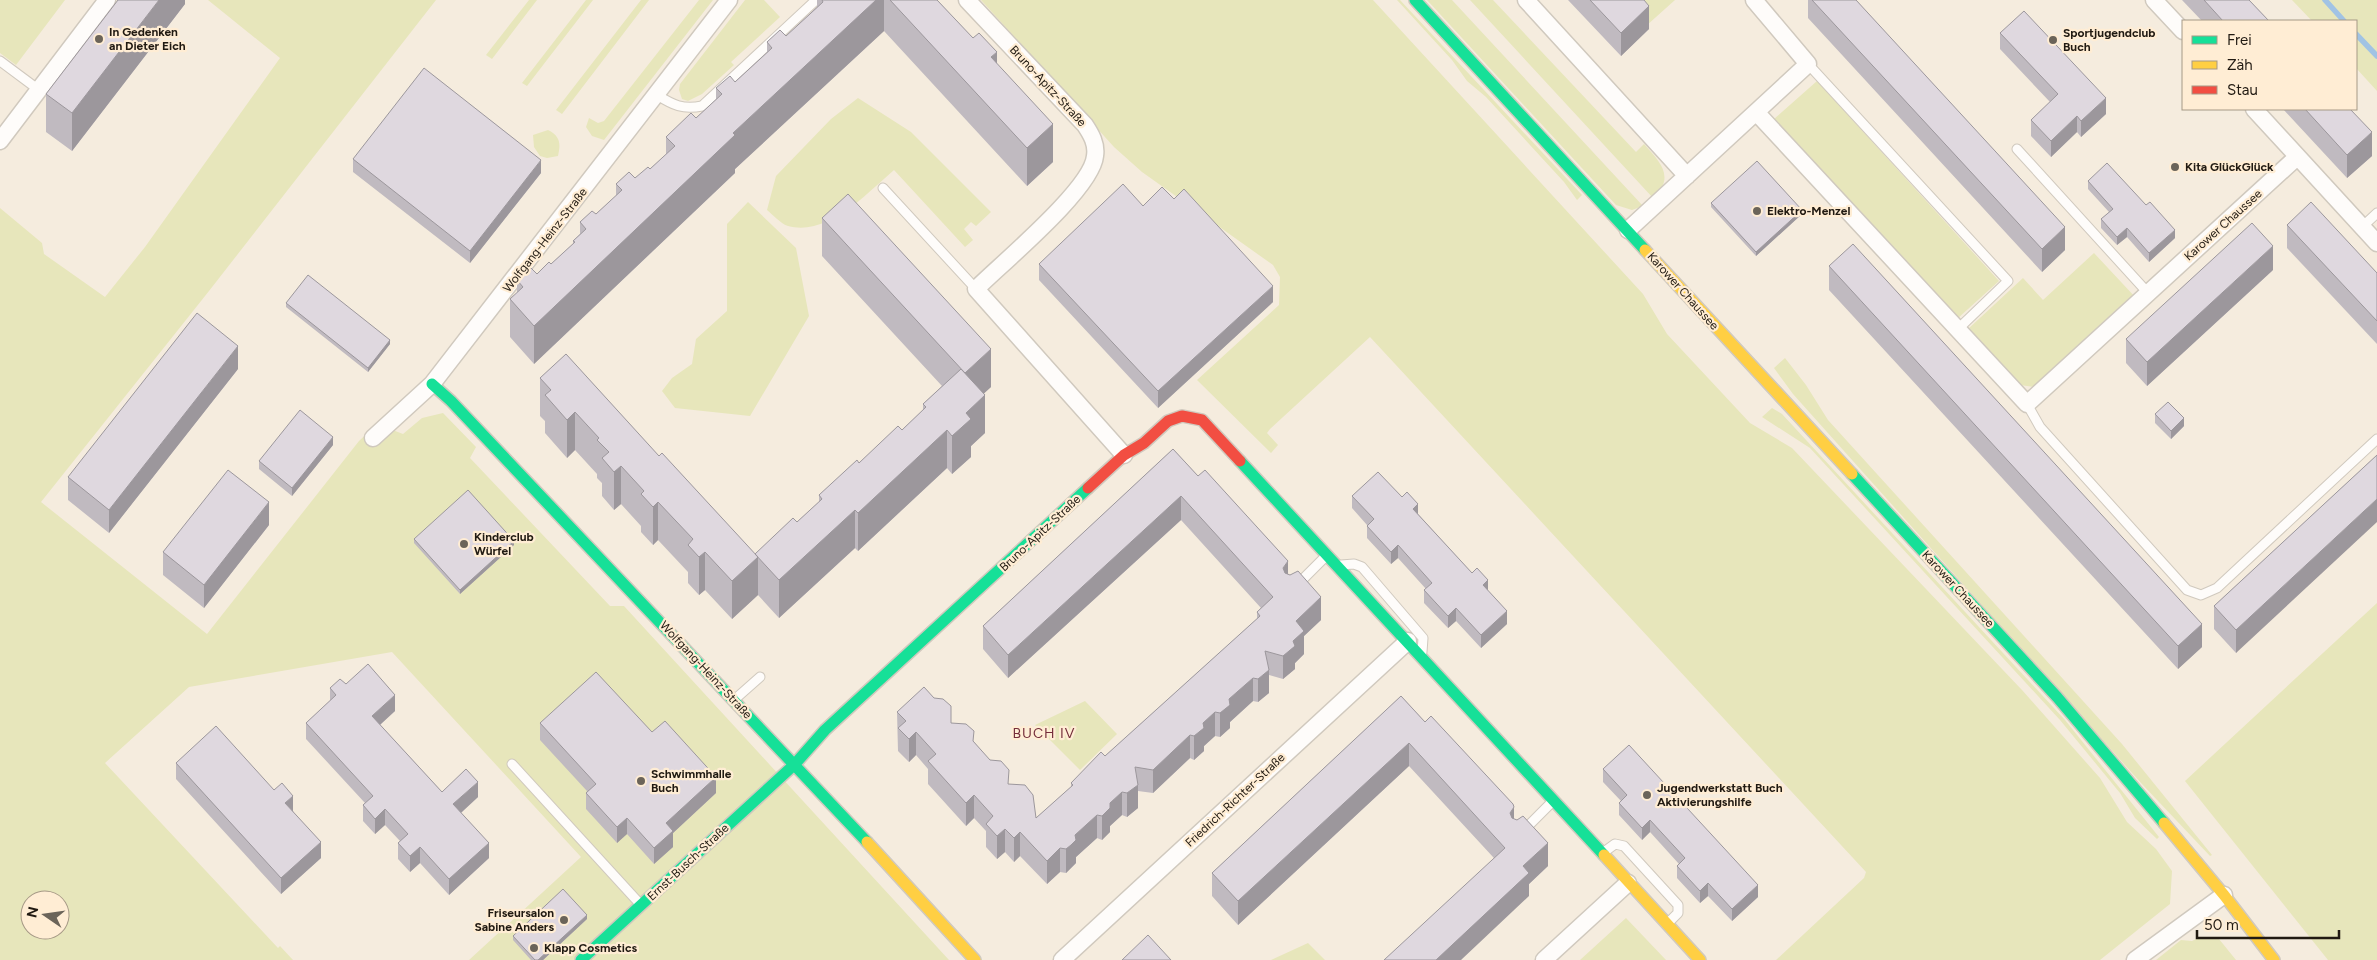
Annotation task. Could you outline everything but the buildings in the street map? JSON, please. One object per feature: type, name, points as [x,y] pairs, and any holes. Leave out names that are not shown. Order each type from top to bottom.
[{"type":"street","points":[[0,141],[107,0]]},
{"type":"street","name":"Wolfgang-Heinz-Straße","points":[[373,438],[432,384],[729,0]]},
{"type":"street","name":"Bruno-Apitz-Straße","points":[[967,0],[1085,125],[1095,146],[1096,158],[1083,184],[976,289]]},
{"type":"street","name":"Karower Chaussee","points":[[1415,0],[2057,697],[2224,895],[2274,960]]},
{"type":"street","points":[[1526,0],[1687,176]]},
{"type":"street","points":[[1628,230],[1808,64],[1754,0]]},
{"type":"street","points":[[2154,0],[2182,30]]},
{"type":"street","points":[[2255,110],[2377,242]]},
{"type":"street","points":[[1756,112],[2027,404]]},
{"type":"street","name":"Karower Chaussee","points":[[2027,404],[2297,156]]},
{"type":"street","points":[[976,289],[1124,455],[1144,443],[1168,421],[1182,416],[1202,420],[1328,554],[1700,960]]},
{"type":"street","name":"Wolfgang-Heinz-Straße","points":[[432,384],[451,401],[795,764],[976,960]]},
{"type":"street","name":"Bruno-Apitz-Straße","points":[[795,764],[821,734],[1124,455]]},
{"type":"street","name":"Friedrich-Richter-Straße","points":[[1062,960],[1408,641]]},
{"type":"street","name":"Ernst-Busch-Straße","points":[[581,960],[795,764]]},
{"type":"street","points":[[1544,960],[1628,883]]},
{"type":"street","points":[[2135,960],[2224,895]]},
{"type":"lane","points":[[657,95],[687,109],[702,106],[816,0]]},
{"type":"lane","points":[[0,61],[39,90]]},
{"type":"lane","points":[[1808,64],[2008,281],[1958,329]]},
{"type":"lane","points":[[2017,149],[2148,293]]},
{"type":"lane","points":[[883,188],[976,289]]},
{"type":"lane","points":[[2362,227],[2377,213]]},
{"type":"lane","points":[[2027,404],[2040,427],[2174,575],[2188,590],[2201,595],[2217,588],[2377,439]]},
{"type":"lane","points":[[1289,592],[1328,554]]},
{"type":"lane","points":[[1338,566],[1354,564],[1362,568],[1423,638],[1422,657]]},
{"type":"lane","points":[[734,700],[760,677]]},
{"type":"lane","points":[[512,764],[641,906]]},
{"type":"lane","points":[[1516,837],[1553,801]]},
{"type":"lane","points":[[1602,854],[1615,844],[1624,846],[1678,905],[1678,913],[1666,924]]},
{"type":"green space","points":[[0,0],[65,0],[16,65],[0,53]]},
{"type":"green space","points":[[208,0],[436,0],[209,291],[41,502],[207,634],[359,441],[377,424],[403,434],[422,418],[443,413],[476,447],[470,458],[610,606],[624,606],[949,960],[469,960],[581,857],[392,652],[189,687],[105,763],[278,948],[280,946],[293,960],[0,960],[0,208],[42,243],[44,254],[105,297],[145,247],[280,58]]},
{"type":"green space","points":[[529,0],[537,0],[492,59],[486,55]]},
{"type":"green space","points":[[586,0],[593,0],[527,86],[522,83]]},
{"type":"green space","points":[[641,0],[649,0],[562,114],[556,110]]},
{"type":"green space","points":[[699,0],[713,0],[604,140],[592,136],[586,127],[589,118],[598,123],[604,121]]},
{"type":"green space","points":[[745,0],[764,0],[780,17],[731,62],[734,65],[702,94],[688,101],[682,99],[679,90],[680,84]]},
{"type":"green space","points":[[981,0],[1373,0],[1643,294],[1667,334],[1750,423],[1792,448],[2022,690],[2100,778],[2127,822],[2156,849],[2172,871],[2170,904],[2100,960],[1776,960],[1864,878],[1866,872],[1370,337],[1270,429],[1267,433],[1278,445],[1271,453],[1197,380],[1279,305],[1280,277],[1273,265],[1142,172],[1114,147]]},
{"type":"green space","points":[[1397,0],[1400,0],[1582,195],[1577,200],[1564,182],[1486,97],[1467,81],[1452,60]]},
{"type":"green space","points":[[1427,0],[1452,0],[1643,206],[1632,210],[1616,205]]},
{"type":"green space","points":[[1470,0],[1493,0],[1636,152],[1644,144],[1660,163],[1664,176],[1664,183],[1653,198]]},
{"type":"green space","points":[[1622,0],[1675,0],[1646,26]]},
{"type":"green space","points":[[2292,0],[2377,0],[2377,91],[2357,69],[2357,20],[2311,20]]},
{"type":"green space","points":[[1817,81],[1999,281],[1957,319],[1774,119]]},
{"type":"green space","points":[[858,98],[911,132],[991,212],[976,226],[971,222],[964,229],[973,240],[965,247],[894,170],[860,200],[832,219],[818,225],[803,228],[788,226],[767,210],[776,176],[831,119]]},
{"type":"green space","points":[[548,130],[559,140],[559,147],[558,156],[547,158],[540,156],[534,147],[533,135]]},
{"type":"green space","points":[[748,202],[796,248],[809,316],[750,416],[675,408],[662,391],[672,378],[692,364],[696,339],[727,311],[727,224]]},
{"type":"green space","points":[[2094,253],[2136,298],[2034,387],[2020,385],[1967,330],[2023,278],[2043,300]]},
{"type":"green space","points":[[1785,358],[1806,385],[1828,420],[2122,744],[2212,855],[2210,856],[2141,783],[1793,394],[1774,368]]},
{"type":"green space","points":[[1772,408],[1782,414],[2065,720],[2159,837],[2157,839],[2135,818],[2120,793],[2060,720],[1810,448],[1762,417]]},
{"type":"green space","points":[[2377,603],[2377,960],[2328,960],[2185,781]]},
{"type":"green space","points":[[1085,701],[1117,734],[1080,770],[1035,725]]},
{"type":"green space","points":[[1626,918],[1666,960],[1580,960]]},
{"type":"green space","points":[[2200,937],[2219,939],[2236,960],[2156,960],[2181,940],[2192,941]]},
{"type":"green space","points":[[1308,943],[1325,960],[1271,960]]},
{"type":"waterway","points":[[2325,0],[2343,20]]},
{"type":"waterway","points":[[2357,35],[2377,56]]},
{"type":"traffic: fast","points":[[1415,0],[1645,250]]},
{"type":"traffic: fast","points":[[432,384],[451,401],[867,842]]},
{"type":"traffic: fast","points":[[1240,461],[1604,855]]},
{"type":"traffic: fast","points":[[1852,474],[2057,697],[2164,823]]},
{"type":"traffic: fast","points":[[581,960],[795,764],[825,730],[1088,488]]},
{"type":"traffic: slow","points":[[1645,250],[1852,474]]},
{"type":"traffic: slow","points":[[2164,823],[2224,895],[2274,960]]},
{"type":"traffic: slow","points":[[867,842],[975,960]]},
{"type":"traffic: slow","points":[[1604,855],[1700,960]]},
{"type":"traffic: jam","points":[[1088,488],[1124,455],[1144,443],[1168,421],[1182,416],[1202,420],[1240,461]]},
{"type":"place","name":"In Gedenken an Dieter Eich","points":[[99,39]]},
{"type":"place","name":"Sportjugendclub Buch","points":[[2053,40]]},
{"type":"place","name":"Kita GlückGlück","points":[[2175,167]]},
{"type":"place","name":"Elektro-Menzel","points":[[1757,211]]},
{"type":"place","name":"Kinderclub Würfel","points":[[464,544]]},
{"type":"place","name":"Schwimmhalle Buch","points":[[641,781]]},
{"type":"place","name":"Jugendwerkstatt Buch Aktivierungshilfe","points":[[1647,795]]},
{"type":"place","name":"Friseursalon Sabine Anders","points":[[564,920]]},
{"type":"place","name":"Klapp Cosmetics","points":[[534,948]]},
{"type":"district","name":"BUCH IV","points":[[1044,733]]}]
